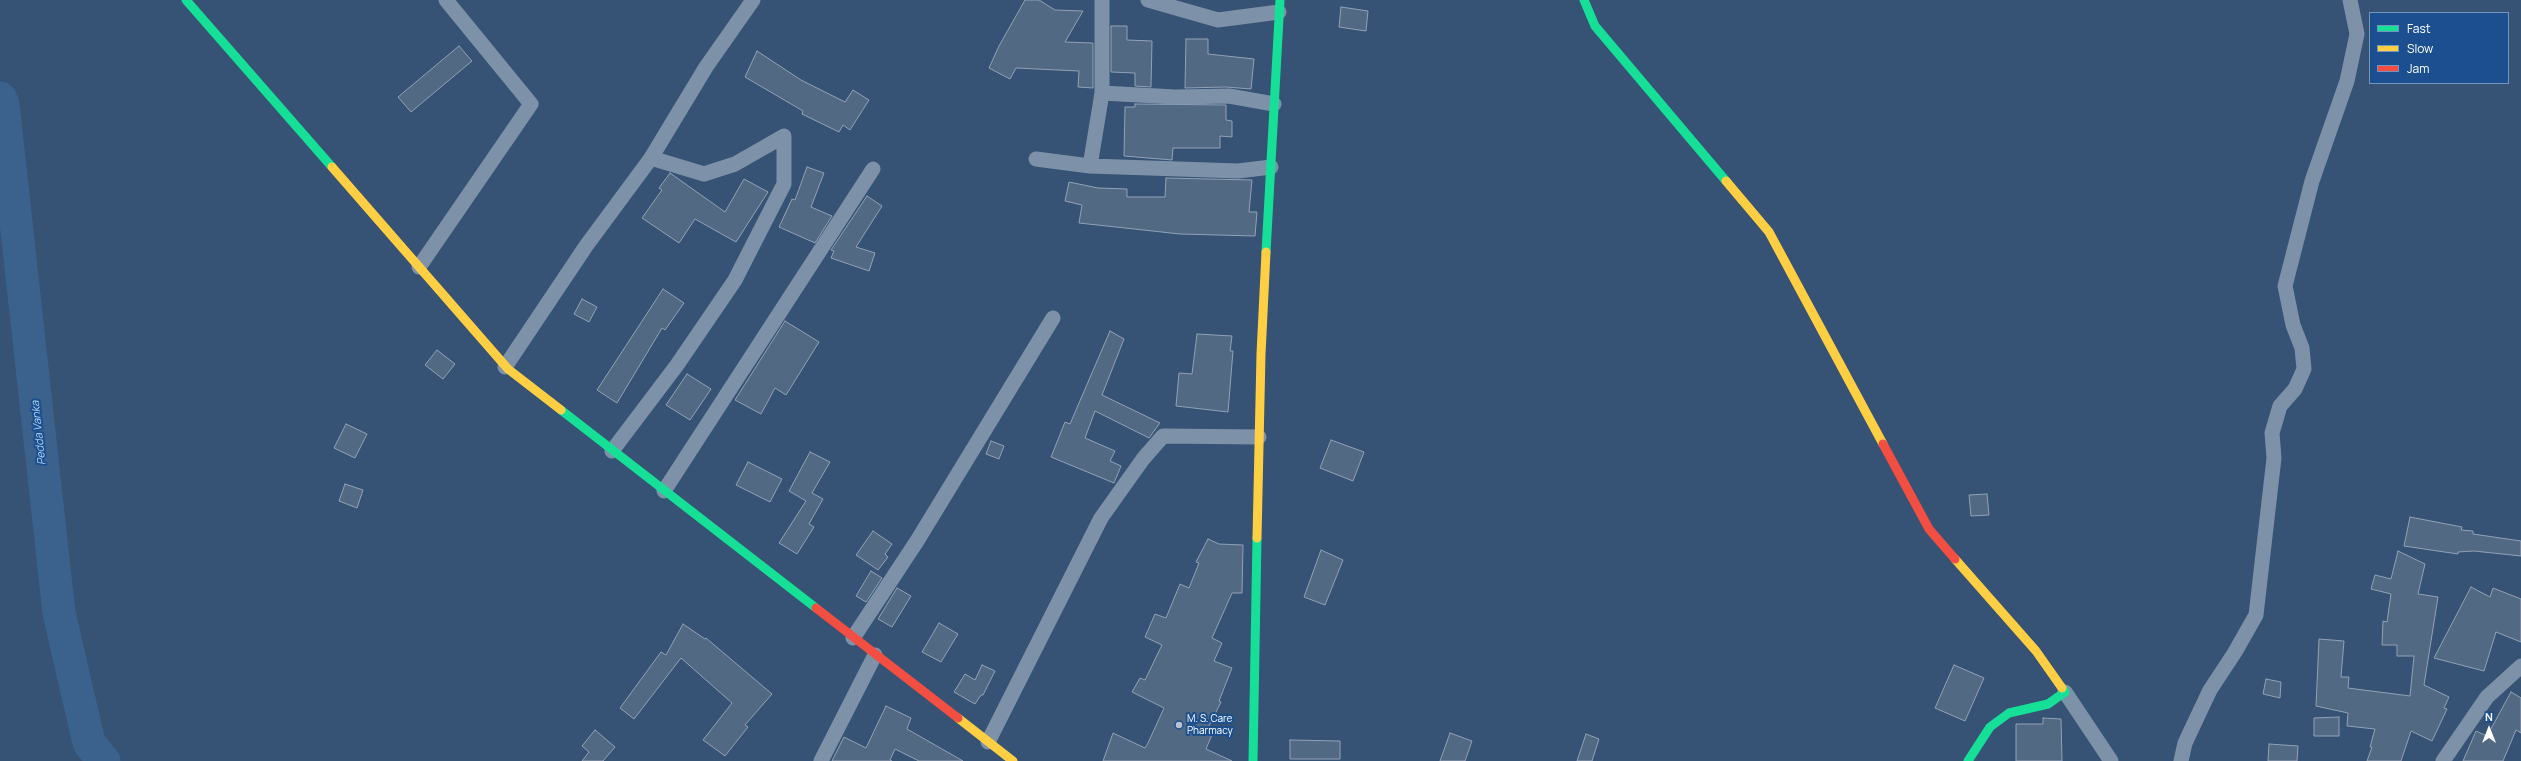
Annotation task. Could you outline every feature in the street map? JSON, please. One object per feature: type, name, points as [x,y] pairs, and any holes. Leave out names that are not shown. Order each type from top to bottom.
[{"type":"street","points":[[186,0],[505,367],[852,638],[1014,761]]},
{"type":"street","points":[[419,267],[531,104],[446,0]]},
{"type":"street","points":[[505,367],[586,246],[651,158],[706,67],[753,0]]},
{"type":"street","points":[[1090,166],[1102,93],[1102,0]]},
{"type":"street","points":[[1148,0],[1218,20],[1279,6],[1261,354],[1253,761]]},
{"type":"street","points":[[1584,0],[1595,26],[1769,232],[1929,529],[2036,651],[2111,761]]},
{"type":"street","points":[[2181,761],[2185,743],[2210,690],[2235,652],[2256,615],[2274,458],[2272,434],[2280,406],[2295,389],[2304,369],[2302,348],[2293,325],[2285,286],[2312,181],[2347,81],[2358,34],[2350,0]]},
{"type":"street","points":[[1102,93],[1175,97],[1229,96],[1274,104]]},
{"type":"street","points":[[612,451],[677,365],[735,280],[784,184],[784,136],[735,164],[704,174],[651,158]]},
{"type":"street","points":[[1036,159],[1090,166],[1238,171],[1271,167]]},
{"type":"street","points":[[664,491],[873,169]]},
{"type":"street","points":[[852,638],[917,541],[1053,318]]},
{"type":"street","points":[[988,742],[1101,518],[1143,459],[1162,436],[1260,437]]},
{"type":"street","points":[[821,761],[875,655]]},
{"type":"street","points":[[2443,761],[2488,697],[2521,666]]},
{"type":"street","points":[[1968,761],[1990,727],[2009,713],[2048,704],[2065,692]]},
{"type":"building","points":[[1025,0],[1039,0],[1055,10],[1083,11],[1065,42],[1093,43],[1093,88],[1078,87],[1079,71],[1016,68],[1010,79],[989,68],[999,46]]},
{"type":"building","points":[[1341,7],[1368,11],[1366,31],[1339,27]]},
{"type":"building","points":[[1111,26],[1127,26],[1127,40],[1152,41],[1151,87],[1135,86],[1135,73],[1111,72]]},
{"type":"building","points":[[1186,39],[1208,39],[1208,54],[1254,59],[1251,89],[1226,87],[1185,88]]},
{"type":"building","points":[[459,46],[472,61],[411,112],[398,97]]},
{"type":"building","points":[[757,51],[801,80],[845,102],[853,90],[869,100],[850,130],[843,125],[839,132],[802,114],[803,111],[745,77]]},
{"type":"building","points":[[1135,104],[1226,105],[1226,120],[1232,121],[1232,137],[1220,136],[1220,148],[1173,148],[1172,160],[1124,156],[1125,107],[1135,107]]},
{"type":"building","points":[[807,167],[824,173],[811,207],[832,216],[815,243],[779,227],[792,199],[795,200]]},
{"type":"building","points":[[670,173],[725,212],[744,179],[768,192],[736,242],[695,219],[679,243],[642,218],[662,190],[659,188]]},
{"type":"building","points":[[1166,178],[1252,180],[1249,212],[1257,212],[1255,236],[1180,234],[1079,223],[1082,205],[1065,201],[1069,182],[1098,188],[1127,189],[1127,197],[1165,197]]},
{"type":"building","points":[[867,196],[882,206],[856,247],[875,253],[869,271],[831,258],[834,251],[831,250]]},
{"type":"building","points":[[663,289],[684,303],[665,330],[662,328],[617,403],[597,390]]},
{"type":"building","points":[[582,299],[597,307],[589,322],[574,314]]},
{"type":"building","points":[[785,321],[819,342],[786,395],[775,388],[761,414],[735,400]]},
{"type":"building","points":[[1110,331],[1124,339],[1102,395],[1160,423],[1149,438],[1095,411],[1085,438],[1115,451],[1110,461],[1121,466],[1114,483],[1051,457],[1065,422],[1070,424]]},
{"type":"building","points":[[1197,334],[1232,336],[1230,351],[1233,351],[1228,412],[1176,406],[1179,373],[1192,374]]},
{"type":"building","points":[[437,350],[455,364],[443,379],[425,365]]},
{"type":"building","points":[[687,374],[711,389],[690,420],[666,405]]},
{"type":"building","points":[[346,424],[367,434],[355,458],[334,448]]},
{"type":"building","points":[[1331,440],[1364,452],[1353,481],[1320,468]]},
{"type":"building","points":[[991,441],[1004,446],[999,459],[986,454]]},
{"type":"building","points":[[810,452],[830,462],[812,493],[823,499],[809,524],[814,527],[797,554],[779,543],[806,501],[789,491]]},
{"type":"building","points":[[748,462],[782,479],[770,502],[736,485]]},
{"type":"building","points":[[345,484],[363,490],[357,508],[339,501]]},
{"type":"building","points":[[1987,494],[1989,515],[1971,516],[1969,495]]},
{"type":"building","points":[[2410,517],[2462,527],[2461,530],[2473,531],[2473,534],[2521,541],[2521,556],[2474,551],[2458,552],[2458,554],[2404,546]]},
{"type":"building","points":[[873,531],[892,544],[885,554],[888,557],[878,570],[856,555]]},
{"type":"building","points":[[1208,539],[1219,544],[1243,545],[1242,593],[1232,593],[1212,638],[1222,643],[1214,661],[1232,668],[1219,701],[1221,702],[1208,728],[1214,730],[1206,749],[1232,761],[1103,761],[1113,733],[1145,748],[1148,743],[1164,708],[1132,692],[1140,678],[1145,680],[1162,645],[1145,637],[1155,614],[1166,618],[1180,584],[1189,588],[1199,563],[1196,562]]},
{"type":"building","points":[[1321,550],[1343,560],[1325,605],[1304,597]]},
{"type":"building","points":[[2398,551],[2425,564],[2418,594],[2438,597],[2424,685],[2449,697],[2444,708],[2447,709],[2432,741],[2411,731],[2401,761],[2367,761],[2372,747],[2370,747],[2375,729],[2347,726],[2348,713],[2316,706],[2319,639],[2344,641],[2341,677],[2349,677],[2348,688],[2410,696],[2414,656],[2397,656],[2397,645],[2382,645],[2383,621],[2387,622],[2391,594],[2371,589],[2375,575],[2391,579]]},
{"type":"building","points":[[871,571],[882,578],[866,602],[856,596]]},
{"type":"building","points":[[2471,587],[2490,597],[2493,588],[2521,599],[2521,642],[2496,632],[2484,671],[2434,658]]},
{"type":"building","points":[[897,588],[911,596],[892,627],[878,619]]},
{"type":"building","points":[[939,623],[958,634],[941,662],[922,652]]},
{"type":"building","points":[[683,624],[705,639],[706,638],[772,694],[745,725],[748,727],[725,756],[703,740],[732,703],[681,658],[634,719],[620,708],[661,652],[666,655]]},
{"type":"building","points":[[982,665],[995,671],[983,695],[981,695],[975,704],[954,692],[965,674],[975,680]]},
{"type":"building","points":[[1954,665],[1984,678],[1965,721],[1935,708]]},
{"type":"building","points":[[2266,679],[2281,682],[2280,698],[2263,694]]},
{"type":"building","points":[[2511,692],[2521,698],[2521,733],[2516,730],[2503,761],[2463,761],[2476,731],[2487,736]]},
{"type":"building","points":[[886,706],[911,718],[907,729],[963,761],[919,761],[895,749],[890,760],[892,761],[832,761],[844,737],[866,748]]},
{"type":"building","points":[[2339,717],[2339,736],[2314,736],[2314,718]]},
{"type":"building","points":[[2043,718],[2061,719],[2062,761],[2016,761],[2016,724],[2043,724]]},
{"type":"building","points":[[595,730],[615,747],[603,761],[582,761],[589,752],[582,746]]},
{"type":"building","points":[[1450,733],[1472,741],[1465,761],[1440,761]]},
{"type":"building","points":[[1586,734],[1599,739],[1592,761],[1577,761]]},
{"type":"building","points":[[1290,740],[1340,741],[1340,759],[1290,759]]},
{"type":"building","points":[[2269,744],[2298,746],[2297,761],[2268,761]]},
{"type":"waterway","name":"Pedda Vanka","points":[[0,98],[3,104],[59,613],[89,743],[104,761]]},
{"type":"traffic: fast","points":[[186,0],[332,167]]},
{"type":"traffic: fast","points":[[1266,252],[1280,0]]},
{"type":"traffic: fast","points":[[1584,0],[1595,26],[1726,181]]},
{"type":"traffic: fast","points":[[561,410],[816,608]]},
{"type":"traffic: fast","points":[[1253,761],[1257,538]]},
{"type":"traffic: fast","points":[[1968,761],[1990,727],[2009,713],[2048,704],[2065,692],[2062,688]]},
{"type":"traffic: slow","points":[[332,167],[508,369],[561,410]]},
{"type":"traffic: slow","points":[[1726,181],[1769,232],[1883,444]]},
{"type":"traffic: slow","points":[[1257,538],[1261,354],[1266,252]]},
{"type":"traffic: slow","points":[[1955,559],[2036,651],[2062,688]]},
{"type":"traffic: slow","points":[[958,718],[1013,761]]},
{"type":"traffic: jam","points":[[1883,444],[1929,529],[1955,559]]},
{"type":"traffic: jam","points":[[816,608],[958,718]]},
{"type":"place","name":"M. S. Care Pharmacy","points":[[1179,725]]}]
